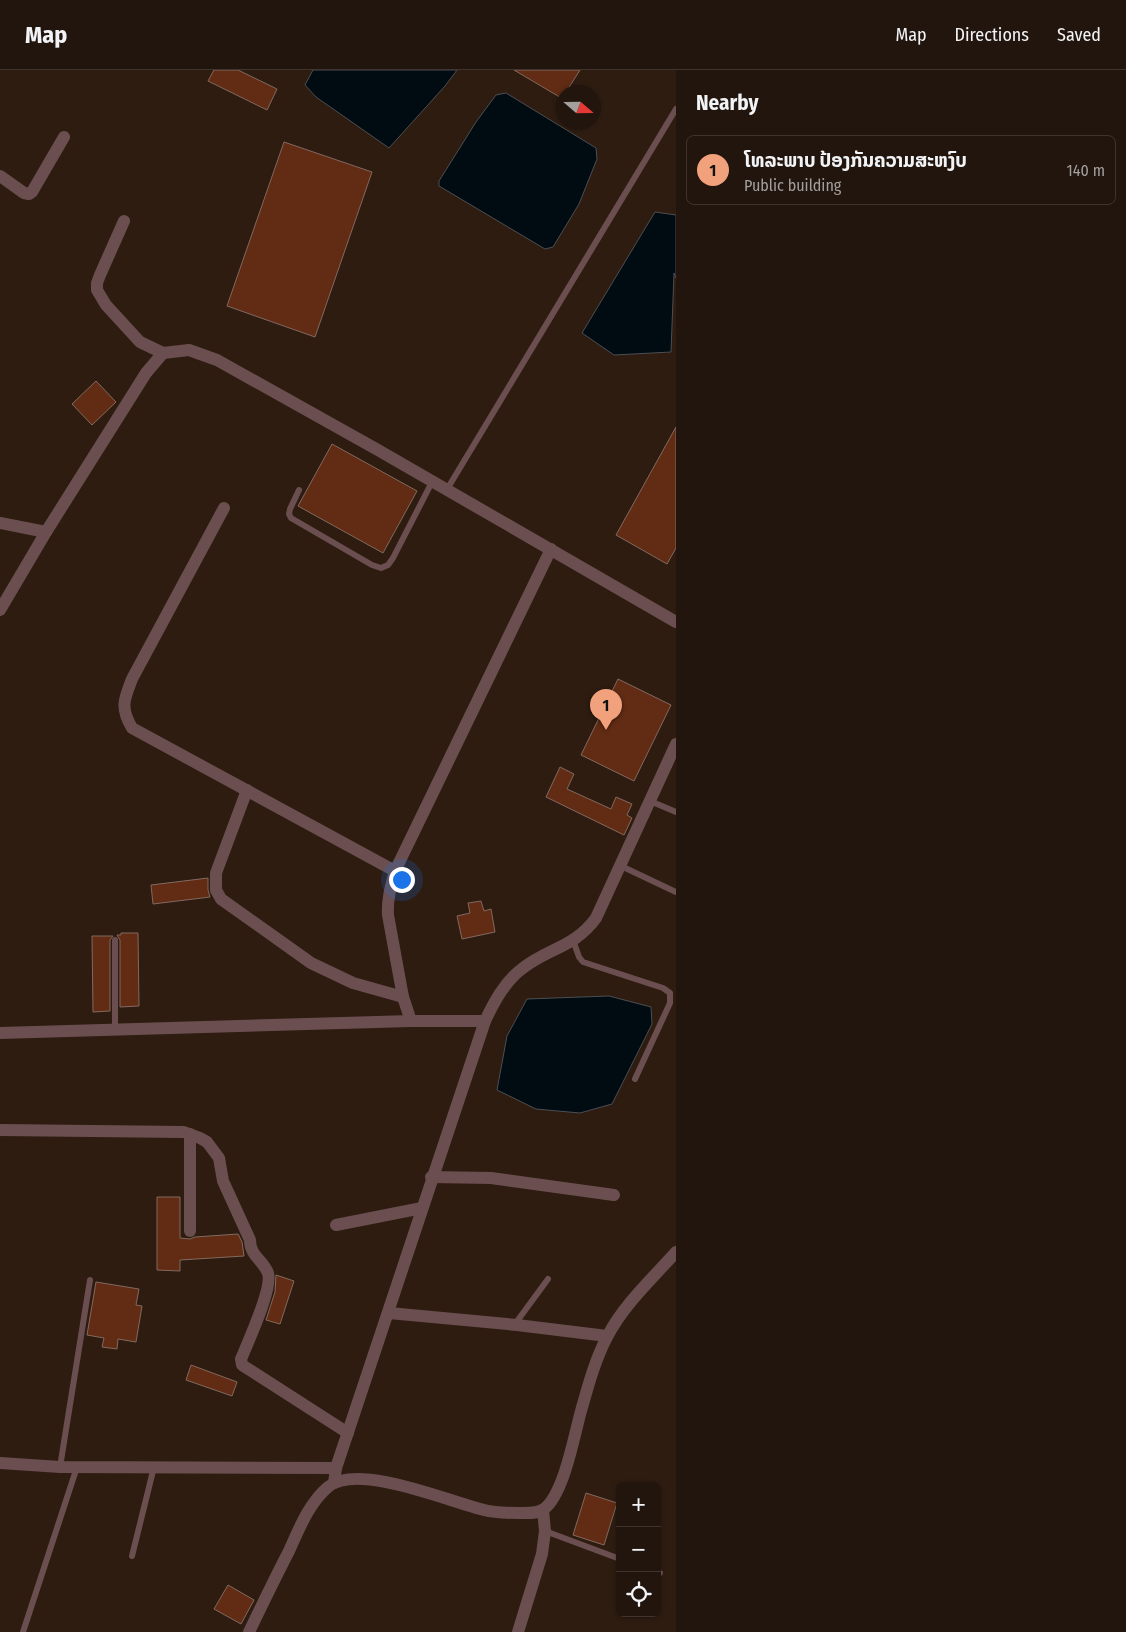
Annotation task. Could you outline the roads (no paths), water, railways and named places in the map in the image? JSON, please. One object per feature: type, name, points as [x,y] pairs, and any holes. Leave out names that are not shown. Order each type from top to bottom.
[{"type":"street","points":[[0,176],[24,193],[29,194],[32,192],[64,137]]},
{"type":"street","points":[[124,221],[100,275],[97,290],[106,305],[140,342],[164,353],[190,350],[217,360],[676,622]]},
{"type":"street","points":[[0,610],[134,389],[164,353]]},
{"type":"street","points":[[224,508],[132,679],[125,698],[125,716],[132,728],[395,871]]},
{"type":"street","points":[[0,523],[46,532]]},
{"type":"street","points":[[411,1021],[403,997],[388,915],[387,903],[395,871],[551,549]]},
{"type":"street","points":[[334,1483],[336,1468],[389,1313],[431,1177],[485,1021],[494,1002],[506,984],[522,968],[583,934],[596,918],[676,744]]},
{"type":"street","points":[[247,790],[216,873],[216,890],[221,899],[311,963],[353,983],[403,997]]},
{"type":"street","points":[[0,1033],[411,1021],[485,1021]]},
{"type":"street","points":[[0,1130],[184,1132],[207,1142],[219,1158],[224,1180],[250,1240],[252,1253],[267,1272],[269,1280],[266,1294],[241,1358],[242,1365],[348,1433]]},
{"type":"street","points":[[190,1134],[190,1231]]},
{"type":"street","points":[[431,1177],[491,1178],[614,1195]]},
{"type":"street","points":[[336,1225],[422,1208]]},
{"type":"street","points":[[249,1632],[308,1512],[327,1488],[334,1483],[369,1479],[409,1488],[486,1511],[534,1513],[543,1510],[557,1491],[564,1473],[584,1401],[607,1336],[627,1306],[676,1252]]},
{"type":"street","points":[[389,1313],[607,1336]]},
{"type":"street","points":[[0,1463],[60,1467],[336,1468]]},
{"type":"street","points":[[518,1632],[542,1554],[545,1531],[543,1510]]},
{"type":"lane","points":[[446,491],[676,108]]},
{"type":"lane","points":[[299,490],[290,509],[289,514],[291,518],[372,565],[381,568],[388,565],[393,558],[432,482]]},
{"type":"lane","points":[[650,801],[676,812]]},
{"type":"lane","points":[[621,866],[676,892]]},
{"type":"lane","points":[[115,1030],[116,940]]},
{"type":"lane","points":[[573,940],[579,957],[583,962],[663,988],[670,993],[670,1003],[635,1079]]},
{"type":"lane","points":[[514,1325],[548,1279]]},
{"type":"lane","points":[[60,1467],[90,1280]]},
{"type":"lane","points":[[23,1632],[77,1467]]},
{"type":"lane","points":[[132,1556],[154,1467]]},
{"type":"lane","points":[[545,1531],[616,1558]]},
{"type":"place","name":"ໂທລະພາບ ປ້ອງກັນຄວາມສະຫງົບ","points":[[606,730]]}]
